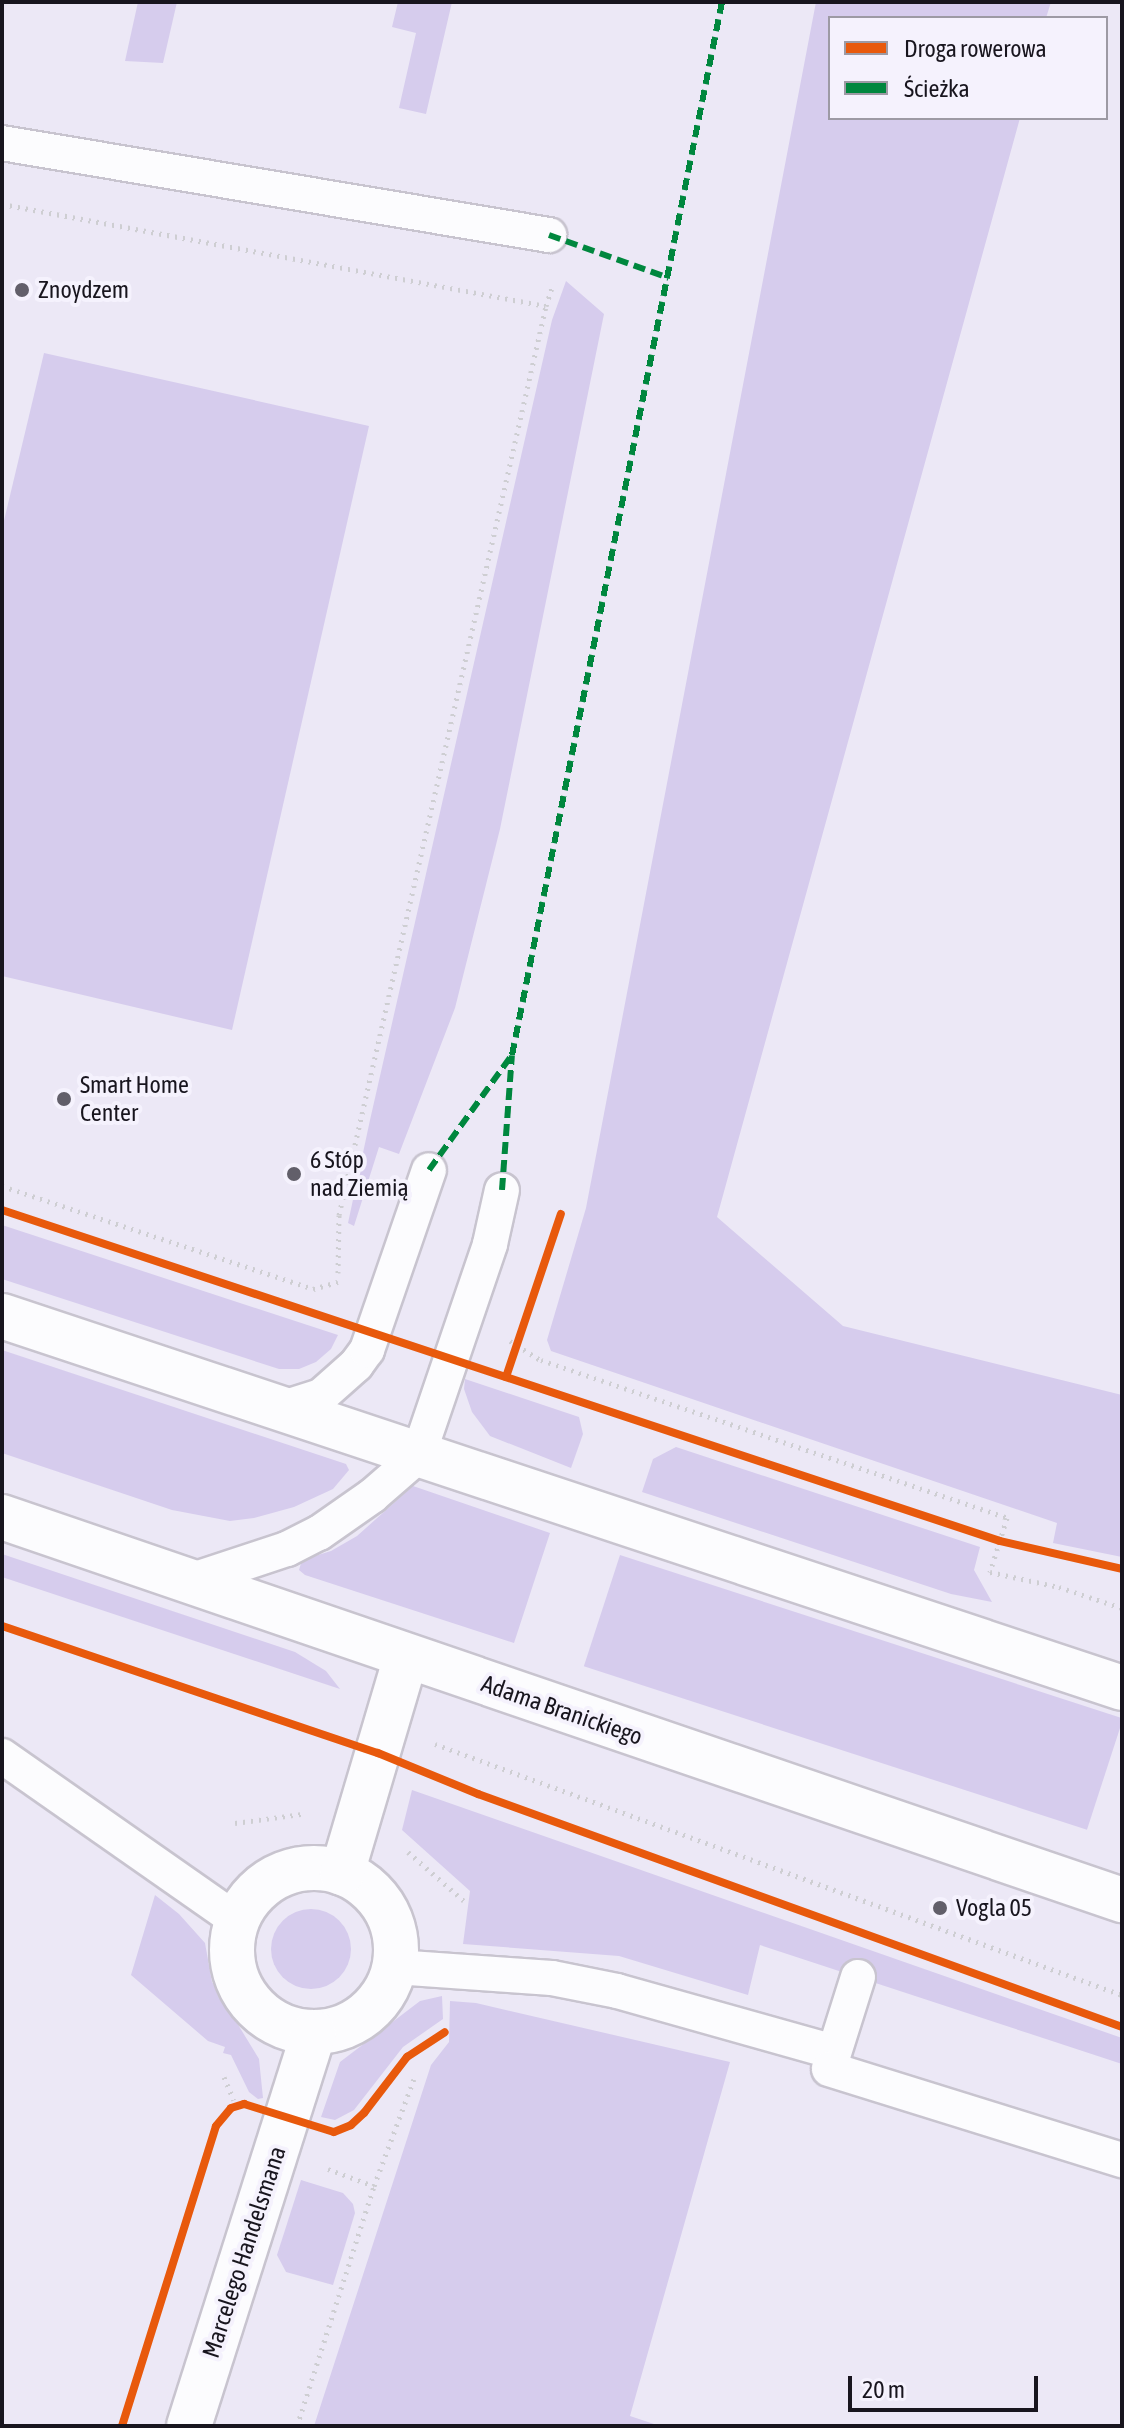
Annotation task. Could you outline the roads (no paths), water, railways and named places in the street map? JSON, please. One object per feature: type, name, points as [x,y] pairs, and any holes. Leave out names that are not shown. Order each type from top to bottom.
[{"type":"main road","points":[[2,1316],[1122,1688]]},
{"type":"main road","name":"Adama Branickiego","points":[[2,1517],[1122,1900]]},
{"type":"main road","points":[[342,1873],[406,1657]]},
{"type":"main road","points":[[306,1869],[342,1873],[374,1894],[385,1910],[396,1947],[395,1967],[376,2004],[342,2027],[314,2032],[281,2026],[249,2000],[238,1982],[233,1961],[238,1921],[258,1891],[288,1872],[306,1869]]},
{"type":"main road","name":"Marcelego Handelsmana","points":[[189,2426],[314,2032]]},
{"type":"lane","points":[[2,143],[549,235]]},
{"type":"lane","points":[[280,1409],[321,1396],[356,1365],[367,1350],[429,1170]]},
{"type":"lane","points":[[193,1580],[287,1549],[319,1533],[372,1496],[418,1456],[490,1244],[502,1190]]},
{"type":"lane","points":[[2,1756],[238,1921]]},
{"type":"lane","points":[[395,1967],[578,1983],[834,2052]]},
{"type":"lane","points":[[858,1977],[829,2069],[1122,2160]]},
{"type":"place","name":"Znoydzem","points":[[22,290]]},
{"type":"place","name":"Smart Home Center","points":[[64,1099]]},
{"type":"place","name":"6 Stóp nad Ziemią","points":[[294,1174]]},
{"type":"place","name":"Vogla 05","points":[[940,1908]]}]
